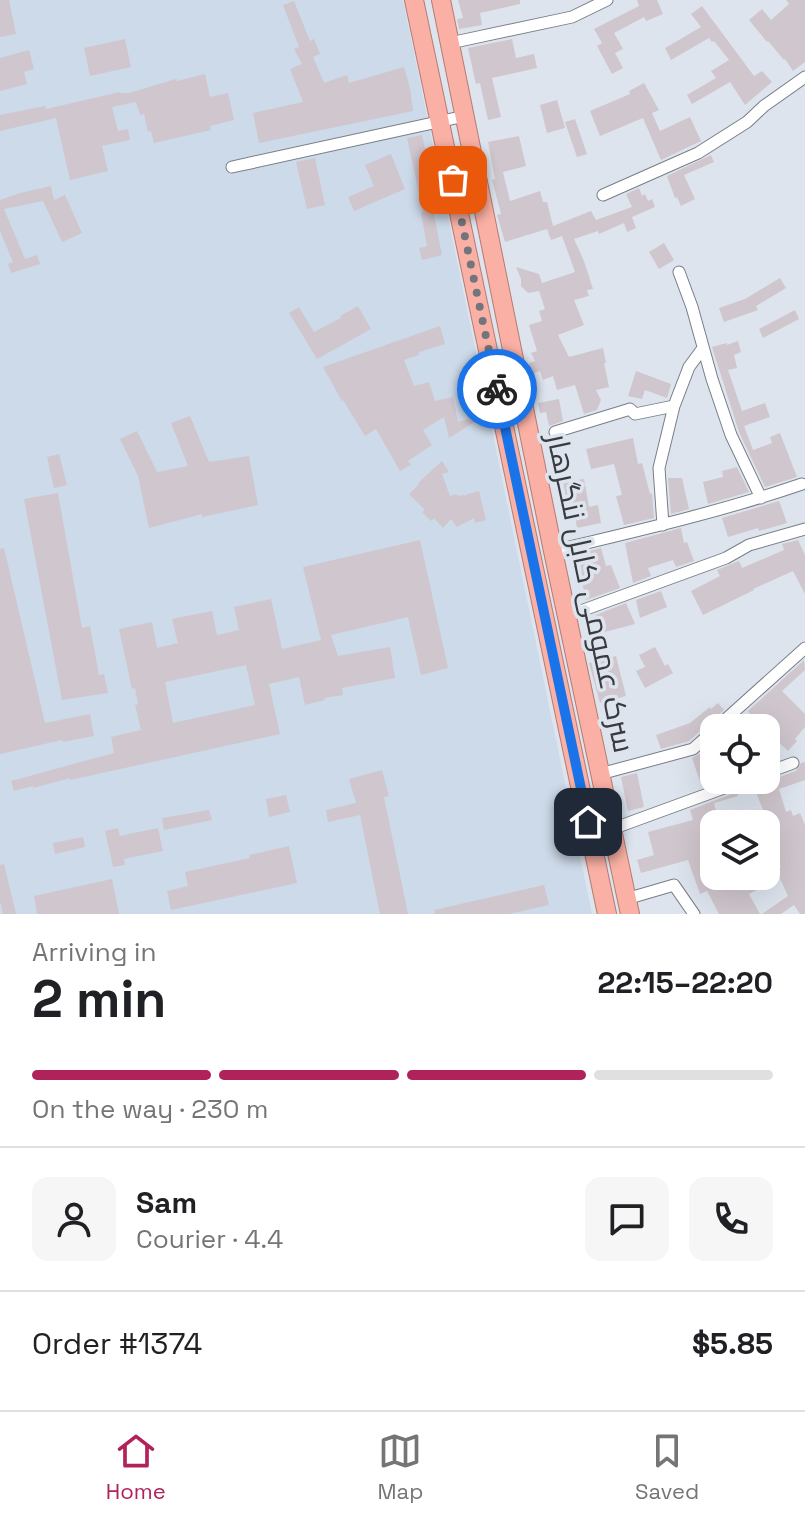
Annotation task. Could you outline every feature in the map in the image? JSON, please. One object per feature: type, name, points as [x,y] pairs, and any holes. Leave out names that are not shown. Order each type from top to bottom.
[{"type":"highway","name":"سرک عمومی کابل ننگرهار","points":[[414,0],[607,914]]},
{"type":"highway","name":"سرک عمومی کابل ننگرهار","points":[[441,0],[628,906]]},
{"type":"street","points":[[450,43],[572,17],[607,0]]},
{"type":"street","points":[[603,195],[698,153],[747,122],[805,77]]},
{"type":"street","points":[[232,167],[465,116]]},
{"type":"street","points":[[679,272],[731,435],[761,498]]},
{"type":"street","points":[[663,525],[659,468],[674,406],[689,367],[703,348]]},
{"type":"street","points":[[555,432],[630,409],[635,414],[674,406]]},
{"type":"street","points":[[553,551],[663,525],[802,484]]},
{"type":"street","points":[[567,616],[726,558],[749,545],[805,529]]},
{"type":"street","points":[[732,714],[805,648]]},
{"type":"street","points":[[600,774],[693,749],[700,743]]},
{"type":"street","points":[[780,768],[793,763]]},
{"type":"street","points":[[612,829],[708,794]]},
{"type":"street","points":[[628,906],[674,885],[694,914]]},
{"type":"shaded area","points":[[0,0],[403,0],[592,914],[0,914]]},
{"type":"building","points":[[0,0],[9,0],[16,34],[0,37]]},
{"type":"building","points":[[458,0],[520,0],[520,4],[480,13],[482,25],[459,29],[457,19],[463,18]]},
{"type":"building","points":[[637,0],[657,0],[663,14],[646,21],[644,17],[614,33],[623,49],[615,53],[623,68],[612,74],[597,46],[602,43],[594,29],[639,6]]},
{"type":"building","points":[[786,0],[805,0],[805,62],[793,71],[749,20],[762,9],[771,20],[789,4]]},
{"type":"building","points":[[294,1],[310,41],[314,39],[320,54],[313,57],[324,83],[347,75],[349,83],[404,67],[413,111],[259,143],[253,113],[303,102],[290,69],[302,64],[294,49],[299,47],[283,5]]},
{"type":"building","points":[[702,6],[754,76],[762,71],[772,82],[745,105],[730,82],[692,104],[687,95],[716,78],[711,71],[729,60],[714,41],[709,38],[671,60],[665,48],[701,27],[691,14]]},
{"type":"building","points":[[125,39],[131,67],[90,76],[84,48]]},
{"type":"building","points":[[512,39],[516,58],[534,54],[537,68],[492,78],[501,117],[488,120],[468,48]]},
{"type":"building","points":[[29,50],[34,69],[24,72],[27,84],[0,91],[0,58]]},
{"type":"building","points":[[205,74],[210,97],[228,93],[234,120],[210,126],[211,130],[154,143],[144,114],[140,115],[136,102],[112,107],[118,131],[128,129],[130,140],[102,146],[108,171],[70,180],[56,118],[0,131],[0,115],[45,106],[46,109],[120,92],[129,93]]},
{"type":"building","points":[[644,83],[659,110],[652,113],[660,131],[690,117],[701,141],[661,160],[643,118],[600,136],[590,111],[630,94],[629,91]]},
{"type":"building","points":[[557,100],[565,128],[547,133],[540,105]]},
{"type":"building","points":[[575,119],[587,154],[577,157],[565,122]]},
{"type":"building","points":[[422,135],[432,180],[427,181],[442,255],[422,260],[419,248],[427,246],[423,212],[407,138]]},
{"type":"building","points":[[519,136],[526,166],[503,172],[510,201],[540,191],[543,202],[547,202],[553,226],[591,211],[596,220],[632,207],[626,194],[639,188],[642,196],[645,194],[648,201],[652,199],[655,207],[632,217],[636,228],[627,232],[624,223],[599,234],[598,231],[574,239],[593,289],[587,290],[589,296],[574,300],[584,325],[558,335],[569,357],[603,348],[609,387],[596,390],[601,400],[597,410],[584,414],[575,385],[557,390],[553,376],[543,380],[540,371],[531,374],[529,363],[535,361],[531,353],[537,351],[529,325],[542,321],[539,311],[545,309],[539,291],[528,293],[521,286],[516,267],[539,274],[542,283],[575,272],[562,236],[551,240],[547,229],[505,242],[497,215],[501,214],[492,180],[495,179],[488,142]]},
{"type":"building","points":[[391,154],[405,189],[354,211],[348,197],[374,186],[365,165]]},
{"type":"building","points":[[711,155],[714,162],[684,175],[695,199],[681,206],[667,176]]},
{"type":"building","points":[[315,158],[325,205],[307,209],[296,162]]},
{"type":"building","points":[[51,186],[54,200],[65,195],[82,233],[62,242],[43,201],[4,209],[25,259],[37,255],[40,264],[11,273],[8,264],[13,262],[0,231],[0,200]]},
{"type":"building","points":[[664,243],[674,260],[659,269],[649,252]]},
{"type":"building","points":[[780,278],[786,288],[756,306],[758,310],[724,322],[719,308],[745,299]]},
{"type":"building","points":[[358,306],[371,329],[317,359],[289,313],[299,307],[314,332]]},
{"type":"building","points":[[795,310],[799,319],[763,338],[759,329]]},
{"type":"building","points":[[440,326],[445,344],[404,360],[414,386],[429,382],[435,401],[453,397],[458,422],[477,417],[478,420],[449,438],[444,417],[423,430],[432,445],[408,461],[411,465],[400,471],[376,429],[365,436],[323,367]]},
{"type":"building","points":[[738,341],[741,352],[734,355],[737,368],[728,370],[742,411],[765,403],[770,417],[744,426],[753,450],[772,443],[770,437],[780,433],[797,477],[765,487],[739,432],[712,347]]},
{"type":"building","points":[[636,371],[671,384],[667,398],[645,390],[642,399],[628,396]]},
{"type":"building","points":[[559,399],[563,421],[549,426],[546,412],[540,413],[538,403]]},
{"type":"building","points":[[190,416],[209,462],[249,456],[258,505],[202,517],[202,514],[149,528],[138,476],[120,439],[137,431],[157,472],[188,466],[171,423]]},
{"type":"building","points":[[633,438],[638,464],[642,463],[652,493],[654,518],[624,525],[616,496],[622,495],[614,464],[591,469],[586,449]]},
{"type":"building","points":[[59,454],[67,485],[54,488],[47,457]]},
{"type":"building","points":[[442,461],[449,472],[442,474],[450,496],[464,495],[466,499],[465,495],[479,491],[486,520],[475,523],[474,518],[457,527],[451,519],[443,528],[434,518],[431,521],[422,512],[425,510],[409,494]]},
{"type":"building","points":[[737,467],[749,492],[708,504],[703,482],[723,477],[722,471]]},
{"type":"building","points":[[668,478],[682,478],[689,509],[671,514]]},
{"type":"building","points":[[584,479],[589,507],[598,505],[601,523],[577,528],[573,506],[568,507],[563,482]]},
{"type":"building","points":[[58,493],[82,628],[90,626],[99,675],[104,674],[108,693],[62,700],[24,499]]},
{"type":"building","points":[[779,501],[787,523],[728,537],[722,518]]},
{"type":"building","points":[[681,528],[684,543],[687,542],[694,561],[676,567],[673,560],[648,568],[651,576],[633,583],[625,543]]},
{"type":"building","points":[[420,540],[448,668],[421,675],[408,617],[331,635],[338,656],[390,647],[395,678],[342,688],[343,695],[305,705],[299,677],[269,684],[280,734],[14,791],[11,781],[114,753],[111,737],[141,730],[135,705],[138,704],[135,688],[132,689],[119,629],[152,622],[157,648],[178,643],[172,619],[212,611],[217,635],[239,630],[234,607],[271,599],[282,649],[321,640],[303,567]],"holes":[[[246,665],[255,705],[173,723],[165,682]]]},
{"type":"building","points":[[798,540],[805,555],[805,594],[793,571],[703,615],[691,591],[720,576],[717,570],[739,561],[742,568],[784,550],[782,544]]},
{"type":"building","points":[[4,548],[45,723],[90,714],[94,736],[0,754],[0,549]]},
{"type":"building","points":[[601,548],[606,566],[611,565],[620,588],[586,600],[578,554]]},
{"type":"building","points":[[661,591],[667,607],[640,618],[636,600]]},
{"type":"building","points":[[626,603],[635,624],[601,633],[596,615]]},
{"type":"building","points":[[655,647],[665,666],[668,664],[673,673],[645,688],[636,671],[645,667],[639,655]]},
{"type":"building","points":[[616,656],[626,696],[600,703],[589,663]]},
{"type":"building","points":[[804,660],[805,670],[782,691],[805,714],[805,727],[788,751],[780,744],[780,714],[750,714],[748,711]]},
{"type":"building","points":[[718,703],[724,710],[719,714],[701,714]]},
{"type":"building","points":[[700,715],[700,731],[689,741],[661,749],[656,735],[690,723]]},
{"type":"building","points":[[700,754],[700,781],[692,758]]},
{"type":"building","points":[[805,762],[805,780],[780,789],[780,777],[796,771]]},
{"type":"building","points":[[382,770],[389,796],[384,797],[408,914],[380,914],[360,815],[328,822],[326,810],[356,803],[349,779]]},
{"type":"building","points":[[637,773],[644,807],[628,811],[621,777]]},
{"type":"building","points":[[780,792],[786,812],[791,810],[793,816],[800,813],[805,825],[805,914],[800,914],[794,905],[781,914],[762,914],[788,896],[780,879],[780,810],[763,810],[757,794]]},
{"type":"building","points":[[738,794],[714,803],[716,810],[700,810],[700,890],[757,890],[749,894],[760,914],[719,914],[707,891],[700,894],[688,860],[641,873],[637,860],[654,855],[648,832],[693,820],[690,810]]},
{"type":"building","points":[[286,795],[290,812],[269,817],[266,799]]},
{"type":"building","points":[[209,810],[212,820],[164,830],[162,818]]},
{"type":"building","points":[[118,828],[120,836],[158,828],[163,851],[124,859],[125,865],[113,867],[105,831]]},
{"type":"building","points":[[83,837],[85,847],[55,854],[53,843]]},
{"type":"building","points":[[289,846],[297,883],[171,910],[167,891],[188,886],[185,872]]},
{"type":"building","points":[[4,864],[16,914],[3,914],[0,865]]},
{"type":"building","points":[[112,879],[119,914],[37,914],[34,896]]},
{"type":"building","points":[[544,885],[549,905],[509,914],[435,914],[434,910]]},
{"type":"way so far","points":[[453,180],[497,389]]},
{"type":"route","points":[[497,389],[588,822]]}]
